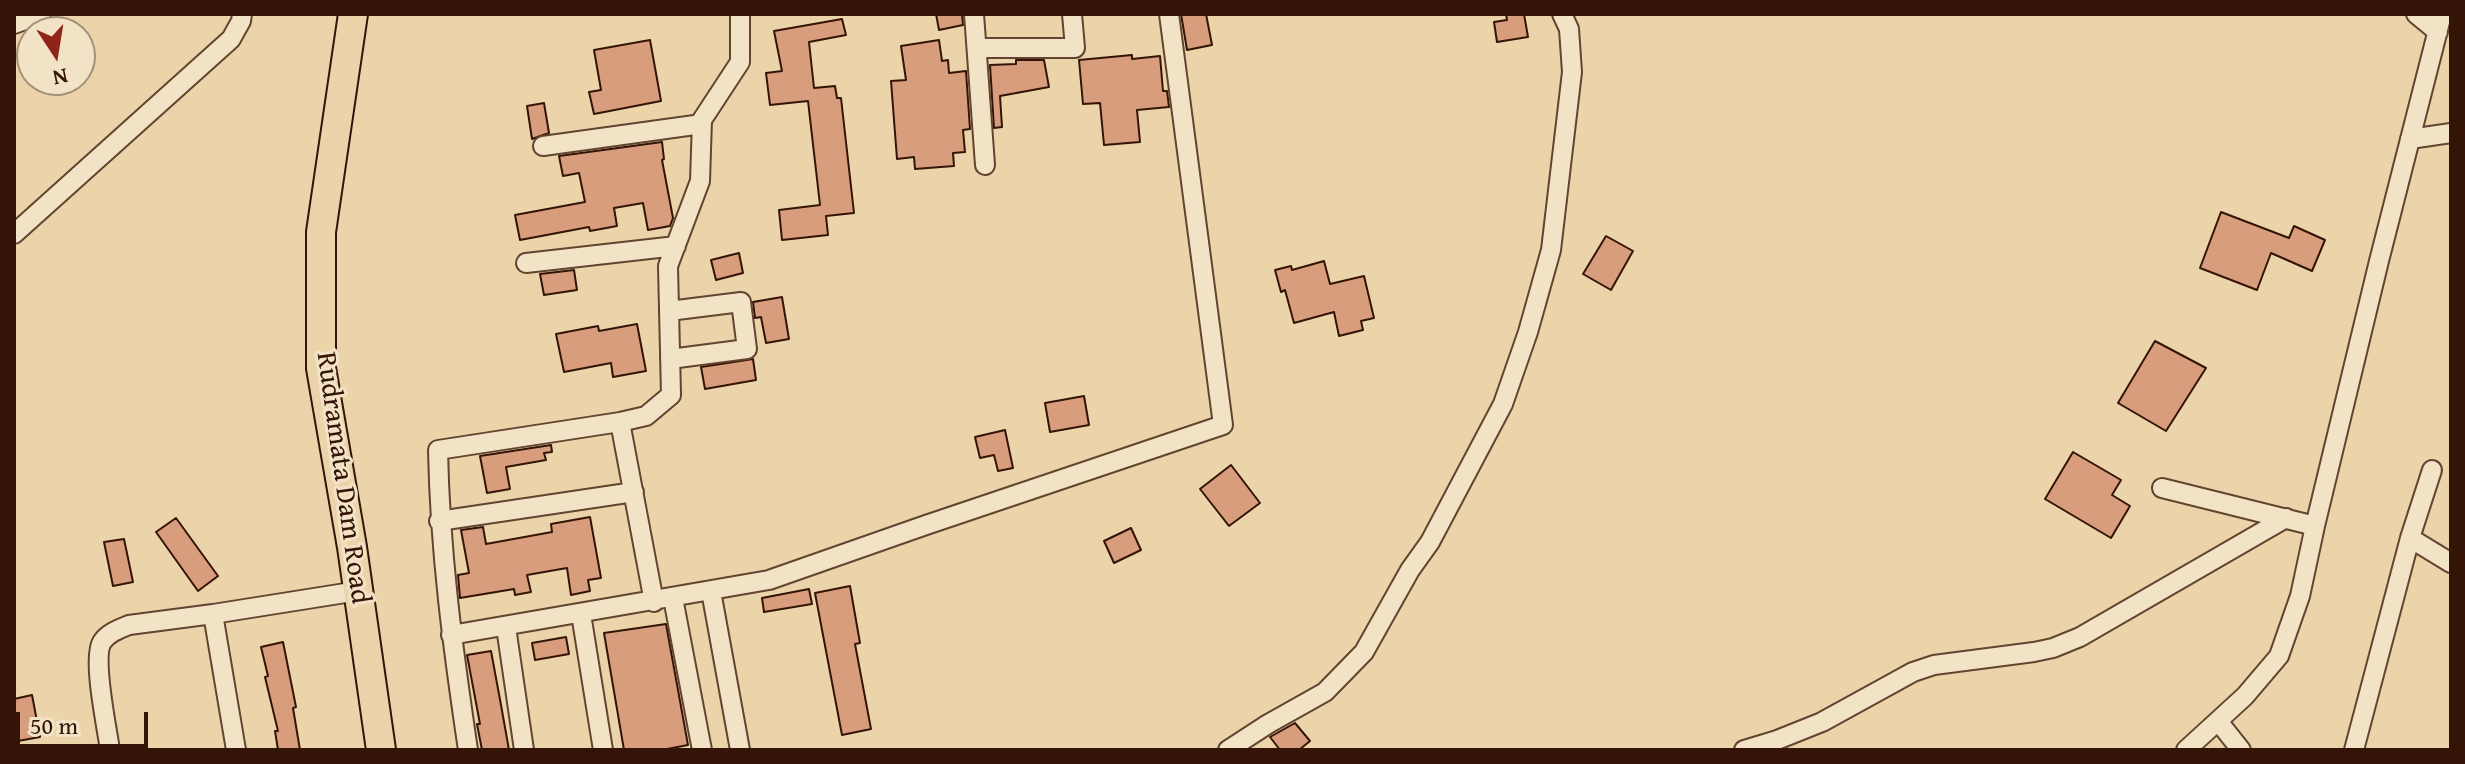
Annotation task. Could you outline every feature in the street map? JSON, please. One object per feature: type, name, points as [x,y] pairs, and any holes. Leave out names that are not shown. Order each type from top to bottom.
[{"type":"highway","name":"Rudramata Dam Road","points":[[353,14],[321,232],[321,368],[381,750]]},
{"type":"street","points":[[14,24],[41,14]]},
{"type":"street","points":[[14,234],[231,39],[242,14]]},
{"type":"street","points":[[468,750],[451,635],[439,521],[438,450],[646,416],[671,395],[668,266],[700,181],[702,120],[740,62],[740,14]]},
{"type":"street","points":[[974,14],[985,165]]},
{"type":"street","points":[[978,48],[1075,48],[1072,14]]},
{"type":"street","points":[[451,635],[769,580],[1223,425],[1169,14]]},
{"type":"street","points":[[1228,750],[1325,692],[1364,652],[1410,570],[1430,542],[1503,404],[1528,332],[1551,250],[1572,72],[1569,29],[1562,14]]},
{"type":"street","points":[[2186,750],[2245,696],[2279,656],[2300,596],[2440,23],[2416,14]]},
{"type":"street","points":[[543,146],[702,124]]},
{"type":"street","points":[[2410,139],[2451,133]]},
{"type":"street","points":[[526,263],[676,246]]},
{"type":"street","points":[[669,311],[741,302],[747,349],[670,359]]},
{"type":"street","points":[[620,422],[634,492],[702,750]]},
{"type":"street","points":[[2372,750],[2356,742],[2410,538],[2432,470]]},
{"type":"street","points":[[2162,488],[2315,526]]},
{"type":"street","points":[[439,521],[634,492]]},
{"type":"street","points":[[1744,750],[1822,722],[1913,672],[1934,665],[2034,652],[2080,637],[2286,518]]},
{"type":"street","points":[[2410,538],[2451,563]]},
{"type":"street","points":[[110,750],[98,656],[101,643],[116,630],[129,625],[358,591]]},
{"type":"street","points":[[711,591],[740,750]]},
{"type":"street","points":[[213,614],[236,750]]},
{"type":"street","points":[[581,614],[603,750]]},
{"type":"street","points":[[506,627],[524,750]]},
{"type":"street","points":[[2218,721],[2241,750]]},
{"type":"building","points":[[936,14],[962,14],[963,25],[939,30]]},
{"type":"building","points":[[1181,14],[1206,14],[1212,45],[1187,50]]},
{"type":"building","points":[[1506,14],[1524,14],[1528,37],[1497,42],[1494,22],[1507,20]]},
{"type":"building","points":[[842,19],[846,35],[809,42],[814,88],[835,86],[837,98],[841,98],[854,213],[826,216],[828,235],[782,240],[779,210],[820,205],[808,101],[770,105],[766,73],[782,71],[774,31]]},
{"type":"building","points":[[650,40],[661,101],[594,114],[589,92],[601,90],[594,50]]},
{"type":"building","points":[[939,40],[942,61],[948,60],[949,73],[966,71],[970,129],[963,130],[965,152],[953,153],[954,166],[915,169],[914,157],[897,159],[891,81],[906,80],[901,46]]},
{"type":"building","points":[[1132,55],[1132,59],[1160,56],[1163,91],[1167,91],[1169,107],[1137,110],[1140,142],[1104,145],[1100,103],[1083,104],[1079,60]]},
{"type":"building","points":[[1016,60],[1044,60],[1049,87],[1000,96],[1002,127],[994,128],[990,65],[1016,64]]},
{"type":"building","points":[[544,103],[549,133],[532,139],[527,106]]},
{"type":"building","points":[[662,142],[662,160],[673,218],[670,226],[648,230],[643,203],[614,208],[617,226],[590,231],[589,227],[520,240],[515,215],[585,202],[579,173],[563,176],[559,156]]},
{"type":"building","points":[[2221,212],[2289,238],[2294,226],[2325,240],[2312,271],[2271,253],[2257,290],[2200,268]]},
{"type":"building","points":[[1606,236],[1633,251],[1611,290],[1583,274]]},
{"type":"building","points":[[739,253],[743,273],[716,280],[711,260]]},
{"type":"building","points":[[1324,261],[1330,284],[1364,276],[1374,318],[1361,321],[1363,330],[1339,336],[1334,312],[1294,323],[1285,290],[1281,292],[1275,270],[1291,266],[1292,270]]},
{"type":"building","points":[[574,270],[577,290],[544,295],[540,274]]},
{"type":"building","points":[[782,297],[789,339],[766,343],[761,317],[755,318],[753,302]]},
{"type":"building","points":[[637,324],[646,371],[613,377],[611,363],[564,372],[556,334],[598,326],[599,331]]},
{"type":"building","points":[[2155,341],[2206,368],[2166,431],[2118,403]]},
{"type":"building","points":[[753,359],[756,380],[705,389],[701,367]]},
{"type":"building","points":[[1084,396],[1089,425],[1050,432],[1045,403]]},
{"type":"building","points":[[1005,430],[1013,468],[998,471],[994,455],[980,458],[975,437]]},
{"type":"building","points":[[551,445],[552,452],[544,453],[546,460],[506,467],[510,489],[487,493],[480,456]]},
{"type":"building","points":[[2073,452],[2121,480],[2112,495],[2130,506],[2111,538],[2045,499]]},
{"type":"building","points":[[1231,465],[1260,503],[1229,526],[1200,489]]},
{"type":"building","points":[[590,517],[601,578],[588,580],[590,591],[571,595],[567,568],[527,575],[531,592],[515,595],[514,589],[460,598],[458,575],[469,573],[461,530],[483,527],[486,544],[552,532],[551,524]]},
{"type":"building","points":[[176,518],[218,576],[198,591],[156,532]]},
{"type":"building","points":[[1131,528],[1141,550],[1114,563],[1104,541]]},
{"type":"building","points":[[124,539],[133,582],[113,586],[104,542]]},
{"type":"building","points":[[850,586],[860,643],[855,644],[871,729],[842,735],[815,593]]},
{"type":"building","points":[[809,589],[812,604],[764,612],[762,598]]},
{"type":"building","points":[[666,624],[688,745],[662,750],[624,750],[604,633]]},
{"type":"building","points":[[566,637],[569,654],[535,660],[532,643]]},
{"type":"building","points":[[283,642],[296,707],[293,708],[300,750],[278,750],[275,731],[278,731],[265,677],[268,676],[261,647]]},
{"type":"building","points":[[491,651],[509,750],[482,750],[477,724],[480,724],[467,655]]},
{"type":"building","points":[[32,695],[40,737],[18,741],[14,699]]},
{"type":"building","points":[[1295,723],[1310,741],[1299,750],[1280,750],[1270,737]]}]
